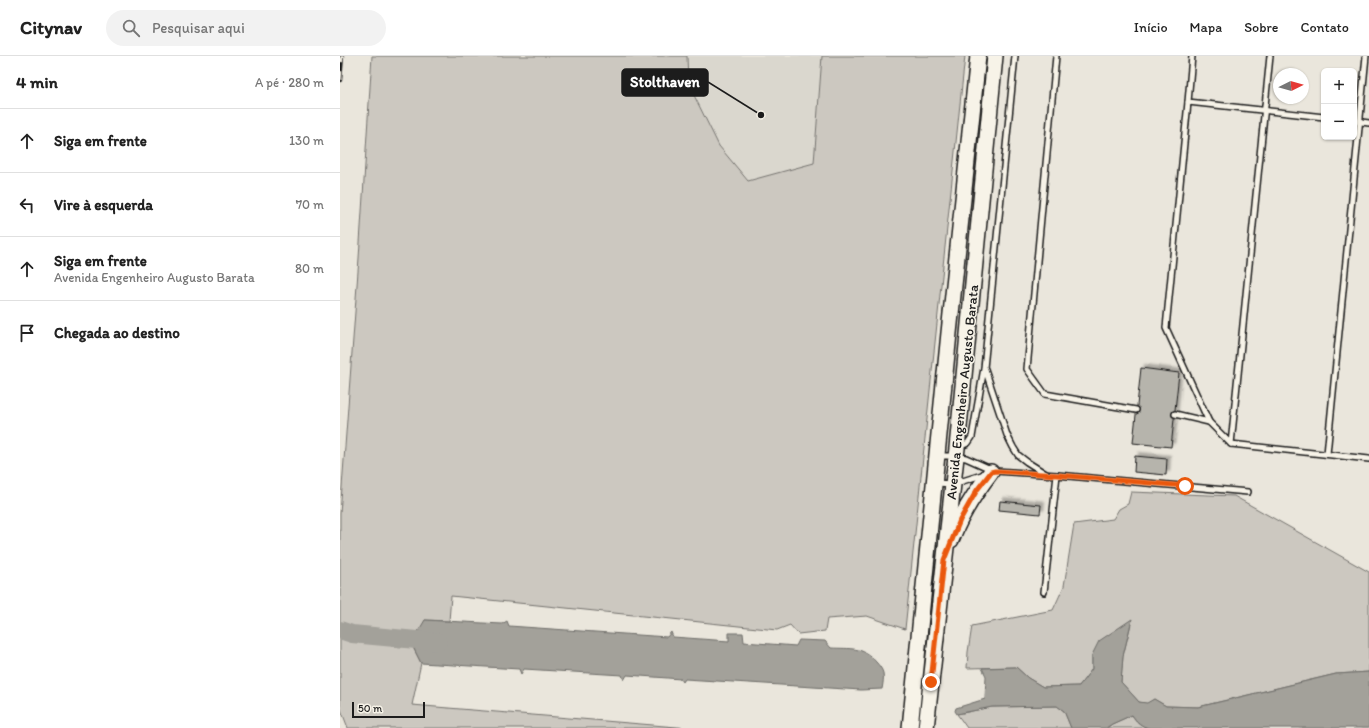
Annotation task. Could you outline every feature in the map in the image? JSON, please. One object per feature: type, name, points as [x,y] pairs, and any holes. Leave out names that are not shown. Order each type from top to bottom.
[{"type":"main road","name":"Avenida Engenheiro Augusto Barata","points":[[910,728],[978,56]]},
{"type":"main road","name":"Avenida Engenheiro Augusto Barata","points":[[926,728],[953,484],[995,56]]},
{"type":"main road","points":[[944,560],[960,520],[977,490],[993,472]]},
{"type":"lane","points":[[937,457],[956,452],[968,443],[972,437],[984,368],[1014,56]]},
{"type":"lane","points":[[1056,56],[1027,369],[1045,394],[1136,410]]},
{"type":"lane","points":[[1192,56],[1166,328],[1209,422],[1231,444],[1369,459]]},
{"type":"lane","points":[[1231,444],[1270,56]]},
{"type":"lane","points":[[1366,56],[1357,121],[1369,122]]},
{"type":"lane","points":[[1188,102],[1321,117]]},
{"type":"lane","points":[[1327,454],[1355,140]]},
{"type":"lane","points":[[984,368],[1007,435],[1018,455],[1047,474]]},
{"type":"lane","points":[[1175,414],[1209,422]]},
{"type":"lane","points":[[956,452],[993,472]]},
{"type":"lane","points":[[934,483],[953,484],[993,472],[1047,474],[1248,492]]},
{"type":"lane","points":[[1044,592],[1057,475]]},
{"type":"shaded area","points":[[372,56],[687,56],[688,83],[719,146],[748,181],[814,163],[822,56],[965,56],[905,629],[867,616],[827,619],[825,631],[798,634],[790,625],[777,630],[451,596],[449,621],[425,620],[414,649],[421,663],[412,705],[689,728],[348,728],[340,707],[340,514]]},
{"type":"shaded area","points":[[687,56],[822,56],[814,163],[748,181],[719,146],[688,83]]},
{"type":"shaded area","points":[[1131,492],[1234,496],[1369,572],[1369,672],[1336,674],[1198,707],[1166,706],[1154,699],[1147,704],[1139,702],[1121,682],[1123,656],[1132,620],[1092,655],[1092,669],[1079,686],[1043,687],[1028,678],[1016,667],[967,668],[972,626],[1053,610],[1064,586],[1074,524],[1113,519],[1119,509],[1128,504]]},
{"type":"shaded area","points":[[1132,619],[1123,656],[1121,682],[1139,702],[1147,703],[1154,699],[1166,706],[1198,707],[1336,674],[1369,672],[1369,728],[1149,728],[1139,723],[1132,715],[1106,728],[1071,728],[1064,711],[1057,706],[992,707],[957,714],[955,711],[956,708],[985,699],[986,676],[982,668],[1016,667],[1028,678],[1043,687],[1079,686],[1092,669],[1092,655],[1099,641]]},
{"type":"shaded area","points":[[425,620],[502,624],[507,621],[509,626],[667,637],[671,632],[673,637],[729,641],[729,633],[743,633],[744,642],[796,646],[799,640],[825,641],[831,648],[856,649],[866,653],[883,672],[883,685],[882,689],[861,690],[685,679],[683,682],[681,679],[627,675],[624,680],[622,675],[524,669],[521,674],[519,669],[421,663],[414,649],[413,640]]},
{"type":"shaded area","points":[[1057,706],[1064,711],[1071,728],[967,728],[957,714],[992,707]]},
{"type":"shaded area","points":[[1132,715],[1135,720],[1149,728],[1107,728],[1112,724]]},
{"type":"building","points":[[1141,368],[1179,373],[1171,447],[1133,443]]},
{"type":"building","points":[[1135,456],[1167,459],[1166,475],[1134,472]]},
{"type":"building","points":[[1000,501],[1041,505],[1040,514],[999,510]]},
{"type":"waterway","points":[[340,630],[352,634],[438,642]]},
{"type":"railway","points":[[340,80],[342,56]]},
{"type":"place","name":"Stolthaven","points":[[761,115]]},
{"type":"route","points":[[931,682],[944,560],[960,520],[977,490],[991,472],[1057,475],[1185,486]]}]
